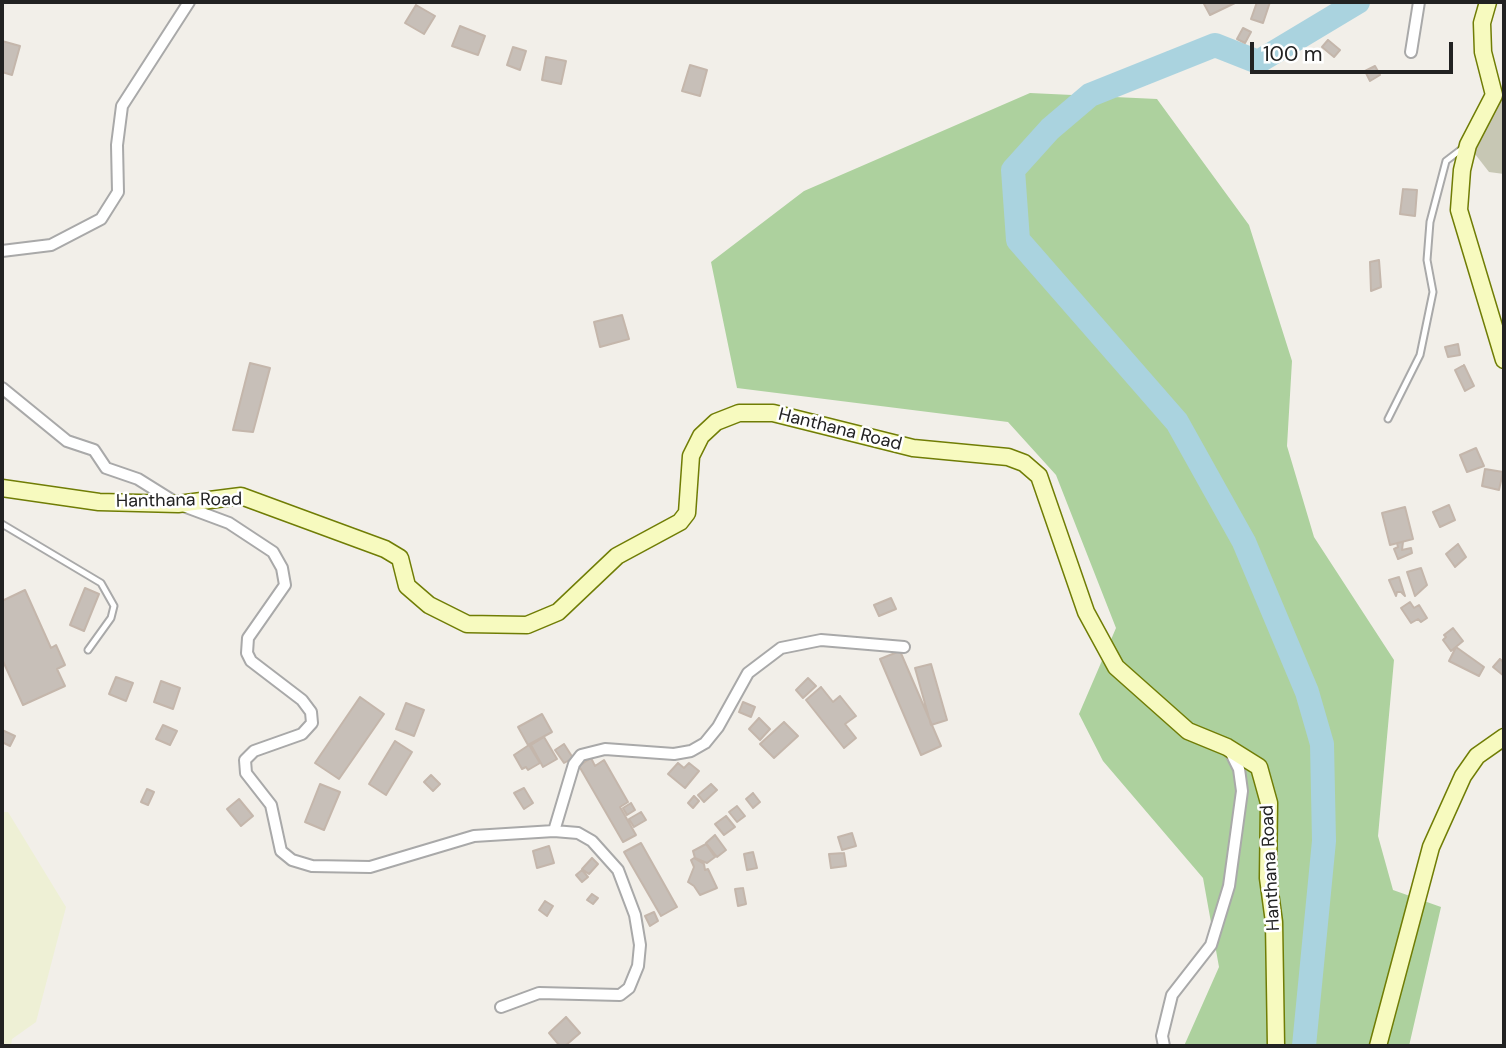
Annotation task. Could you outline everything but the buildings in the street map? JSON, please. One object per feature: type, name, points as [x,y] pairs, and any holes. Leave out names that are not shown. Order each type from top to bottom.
[{"type":"street","points":[[2,251],[51,245],[101,219],[118,192],[117,145],[122,106],[189,2]]},
{"type":"street","points":[[1411,52],[1419,2]]},
{"type":"street","points":[[1488,2],[1482,23],[1483,52],[1499,97],[1468,145],[1462,170],[1460,209],[1504,360]]},
{"type":"street","points":[[2,388],[67,441],[94,450],[106,468],[138,479],[178,504],[229,523],[273,552],[282,568],[285,585],[248,638],[247,653],[251,661],[302,700],[311,712],[312,723],[302,733],[254,751],[245,760],[247,772],[271,805],[281,850],[292,860],[313,866],[370,867],[474,836],[554,831],[578,833],[592,841],[618,870],[635,915],[640,945],[638,966],[629,988],[620,995],[539,993],[501,1007]]},
{"type":"street","name":"Hanthana Road","points":[[2,488],[99,502],[178,504],[241,496],[385,549],[400,558],[407,586],[429,605],[467,624],[527,625],[558,612],[617,556],[680,522],[687,513],[691,456],[701,436],[716,422],[739,412],[774,413],[913,448],[1008,457],[1024,463],[1039,476],[1086,612],[1116,667],[1188,731],[1227,747],[1259,767],[1269,803],[1268,878],[1274,922],[1276,1046]]},
{"type":"street","points":[[554,831],[575,764],[581,755],[605,749],[674,754],[691,751],[705,743],[718,727],[748,673],[781,648],[821,640],[904,647]]},
{"type":"street","points":[[1378,1046],[1431,847],[1463,776],[1477,756],[1504,737]]},
{"type":"street","points":[[1164,1046],[1162,1036],[1172,995],[1211,945],[1229,886],[1242,791],[1239,769],[1227,747]]},
{"type":"lane","points":[[1388,419],[1420,355],[1433,292],[1427,260],[1430,222],[1446,161],[1468,145]]},
{"type":"lane","points":[[2,524],[101,583],[114,606],[111,618],[88,650]]},
{"type":"shaded area","points":[[1494,95],[1504,102],[1504,174],[1489,172],[1468,145]]},
{"type":"shaded area","points":[[2,812],[8,812],[66,907],[36,1022],[12,1039],[11,1046],[2,1046]]},
{"type":"green space","points":[[1030,93],[1157,99],[1249,225],[1292,361],[1287,446],[1314,537],[1394,660],[1378,836],[1393,890],[1441,907],[1409,1046],[1184,1046],[1219,967],[1203,878],[1103,761],[1079,714],[1116,628],[1056,475],[1008,422],[737,388],[711,262],[804,191]]},
{"type":"waterway","points":[[1304,1046],[1324,841],[1322,744],[1307,692],[1244,542],[1177,422],[1018,240],[1013,170],[1050,129],[1090,95],[1215,45],[1258,62],[1358,2]]}]
